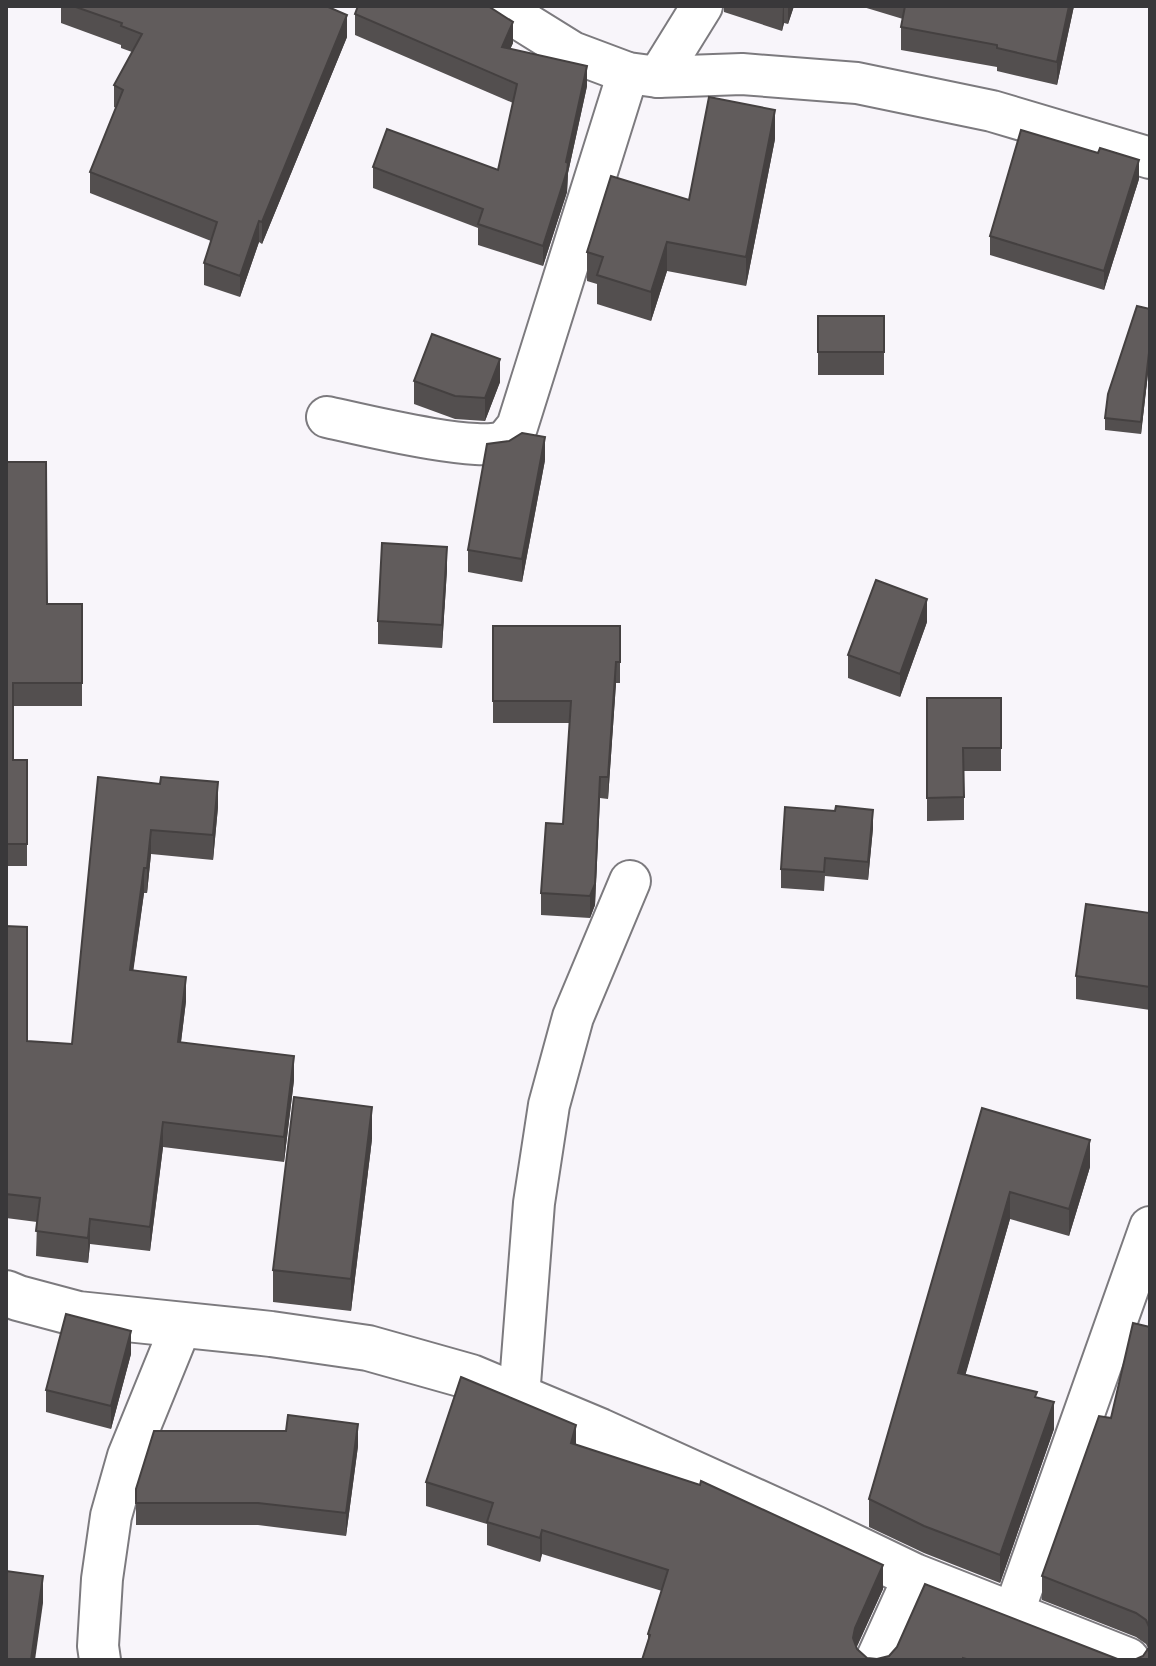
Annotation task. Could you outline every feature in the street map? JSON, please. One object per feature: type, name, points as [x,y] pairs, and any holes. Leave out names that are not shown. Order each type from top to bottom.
[{"type":"street","points":[[498,6],[572,52],[643,75],[742,74],[857,83],[992,111],[1150,158]]},
{"type":"street","points":[[327,417],[485,446],[504,441],[517,427],[643,75],[702,6]]},
{"type":"street","points":[[519,1397],[534,1203],[549,1105],[573,1017],[630,881]]},
{"type":"street","points":[[1013,1614],[1150,1227]]},
{"type":"street","points":[[6,1293],[78,1314],[271,1334],[368,1348],[471,1377],[799,1521],[914,1576],[1127,1660]]},
{"type":"street","points":[[100,1660],[102,1579],[111,1516],[128,1456],[181,1326]]},
{"type":"street","points":[[876,1660],[914,1576]]},
{"type":"building","points":[[73,6],[326,6],[347,15],[262,222],[259,221],[240,276],[204,263],[217,222],[90,172],[123,90],[114,85],[142,34],[121,26],[122,23]]},
{"type":"building","points":[[358,6],[488,6],[513,22],[502,47],[587,66],[566,162],[567,171],[543,246],[478,224],[483,209],[373,167],[387,129],[498,170],[517,84],[355,14]]},
{"type":"building","points":[[905,6],[1069,6],[1057,62],[997,48],[997,45],[901,27]]},
{"type":"building","points":[[709,97],[775,110],[746,257],[667,242],[651,292],[597,275],[603,257],[587,252],[611,176],[689,200]]},
{"type":"building","points":[[1021,130],[1098,153],[1100,148],[1139,160],[1104,271],[990,236]]},
{"type":"building","points":[[1137,306],[1150,309],[1150,344],[1141,422],[1105,418],[1108,394]]},
{"type":"building","points":[[818,316],[884,316],[884,352],[818,352]]},
{"type":"building","points":[[432,334],[500,359],[485,398],[455,396],[414,381]]},
{"type":"building","points":[[522,433],[545,437],[522,559],[468,550],[487,444],[509,441]]},
{"type":"building","points":[[6,462],[46,462],[47,604],[82,604],[82,683],[13,683],[13,760],[27,760],[27,844],[6,844]]},
{"type":"building","points":[[382,543],[447,547],[442,625],[378,621]]},
{"type":"building","points":[[876,580],[927,599],[900,674],[848,655]]},
{"type":"building","points":[[493,626],[620,626],[620,662],[616,662],[608,777],[600,777],[595,884],[590,896],[541,893],[546,823],[563,824],[571,701],[493,701]]},
{"type":"building","points":[[927,698],[1001,698],[1001,748],[963,748],[964,797],[927,798]]},
{"type":"building","points":[[98,777],[160,784],[161,777],[218,782],[213,835],[151,830],[130,970],[186,977],[178,1042],[294,1056],[284,1137],[163,1122],[150,1227],[90,1219],[88,1238],[36,1231],[40,1198],[6,1194],[6,926],[27,927],[27,1041],[72,1044]]},
{"type":"building","points":[[836,806],[873,810],[868,862],[825,858],[824,872],[781,869],[785,807],[835,811]]},
{"type":"building","points":[[1086,904],[1150,913],[1150,987],[1076,976]]},
{"type":"building","points":[[294,1097],[372,1107],[351,1279],[273,1270]]},
{"type":"building","points":[[982,1108],[1090,1140],[1069,1209],[1010,1192],[958,1373],[1037,1392],[1035,1397],[1054,1402],[1000,1555],[924,1526],[869,1499]]},
{"type":"building","points":[[66,1314],[131,1331],[111,1406],[46,1390]]},
{"type":"building","points":[[1133,1323],[1150,1327],[1150,1629],[1146,1620],[1136,1613],[1042,1576],[1099,1416],[1111,1418]]},
{"type":"building","points":[[461,1377],[576,1425],[571,1443],[700,1485],[701,1481],[883,1565],[853,1638],[857,1649],[867,1658],[889,1656],[897,1647],[925,1584],[1120,1660],[642,1660],[668,1570],[542,1530],[540,1538],[487,1522],[493,1503],[426,1482]]},
{"type":"building","points":[[288,1415],[358,1424],[346,1513],[258,1503],[136,1503],[136,1489],[154,1431],[286,1431]]},
{"type":"building","points":[[6,1571],[43,1576],[31,1660],[6,1660]]},
{"type":"building","points":[[1150,1646],[1150,1660],[1134,1660],[1143,1656]]}]
